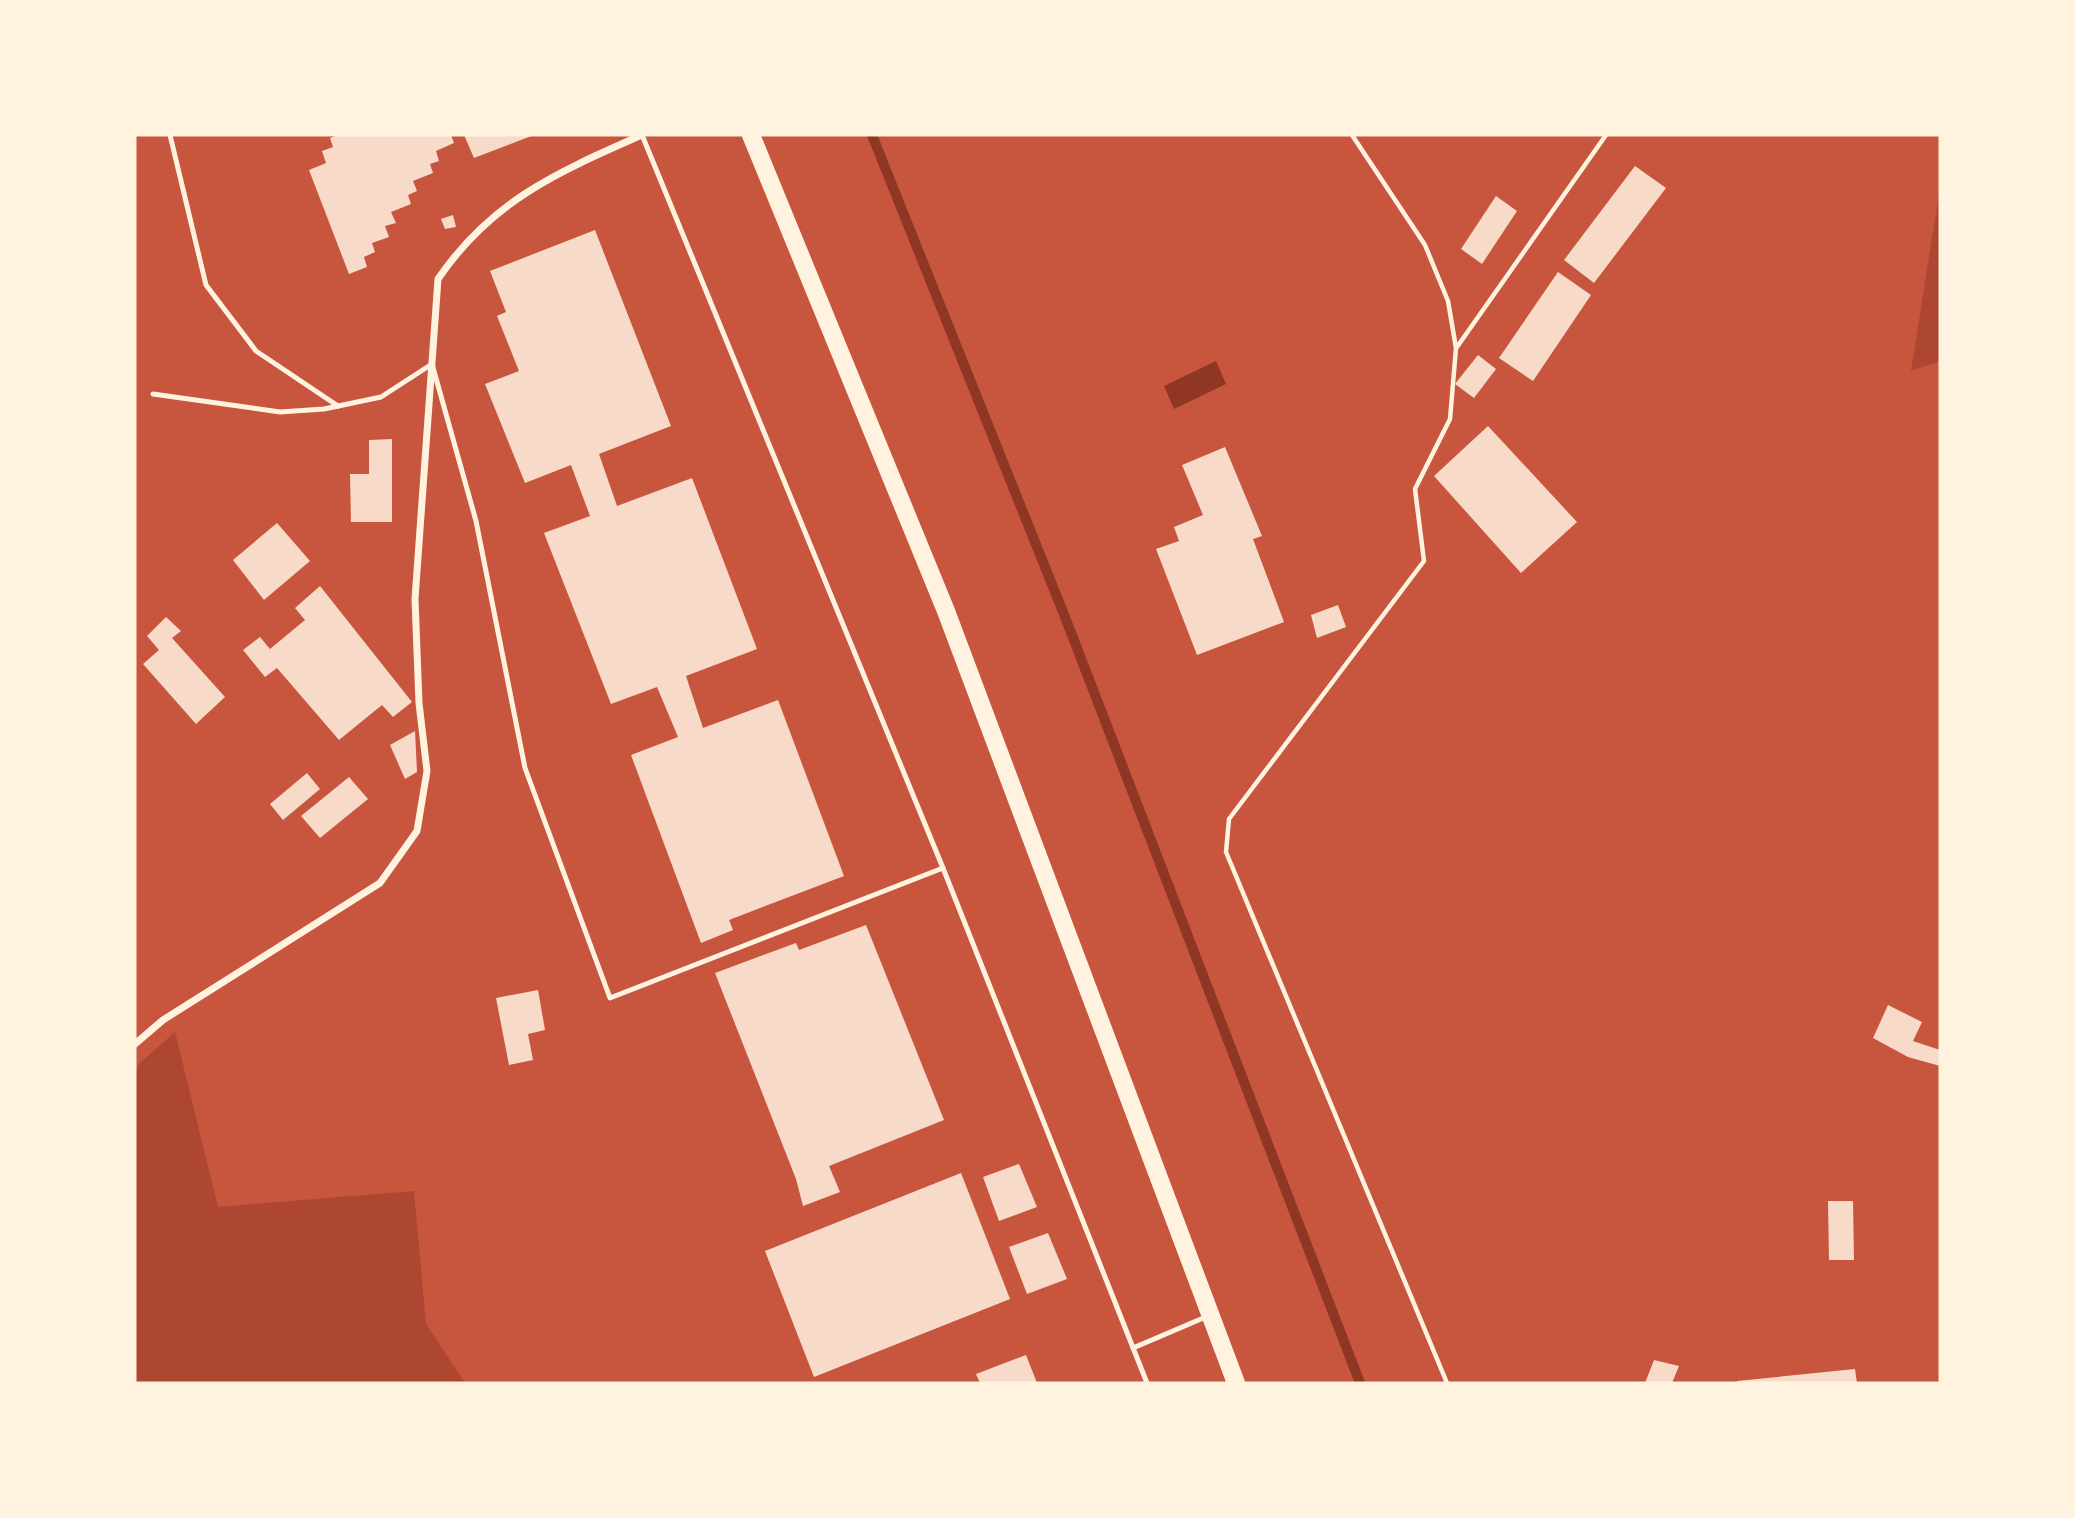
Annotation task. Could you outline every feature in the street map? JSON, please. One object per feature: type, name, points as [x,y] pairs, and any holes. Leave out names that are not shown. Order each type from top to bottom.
[{"type":"main road","points":[[751,135],[946,611],[1236,1383]]},
{"type":"street","points":[[135,1044],[163,1020],[380,883],[417,831],[428,771],[419,703],[415,599],[438,279],[458,250],[488,220],[552,176],[642,135]]},
{"type":"lane","points":[[170,135],[206,285],[256,351],[338,406]]},
{"type":"lane","points":[[642,135],[943,868],[1147,1383]]},
{"type":"lane","points":[[153,394],[280,412],[324,409],[381,397],[432,364],[476,521],[525,768],[610,998],[943,868]]},
{"type":"lane","points":[[1133,1348],[1210,1315]]},
{"type":"path","points":[[1352,135],[1425,245],[1448,301],[1456,348],[1450,419],[1415,489],[1424,561],[1229,820],[1226,852],[1447,1383]]},
{"type":"path","points":[[1456,348],[1606,135]]},
{"type":"shaded area","points":[[1940,187],[1940,361],[1911,371]]},
{"type":"shaded area","points":[[1216,361],[1226,384],[1174,409],[1164,386]]},
{"type":"shaded area","points":[[175,1032],[218,1207],[414,1191],[426,1324],[465,1383],[135,1383],[135,1075],[139,1064]]},
{"type":"building","points":[[338,135],[451,135],[454,143],[436,151],[439,161],[430,164],[433,173],[413,181],[417,191],[408,195],[411,204],[391,212],[396,223],[385,226],[389,237],[372,243],[375,252],[364,257],[367,267],[349,274],[309,170],[326,163],[322,151],[333,147],[330,138]]},
{"type":"building","points":[[464,135],[534,135],[474,158]]},
{"type":"building","points":[[1635,166],[1666,188],[1594,283],[1564,260]]},
{"type":"building","points":[[1496,196],[1517,211],[1482,264],[1461,249]]},
{"type":"building","points":[[453,215],[456,227],[445,229],[441,219]]},
{"type":"building","points":[[595,230],[671,426],[599,454],[617,506],[692,478],[757,649],[686,676],[703,728],[778,700],[844,876],[729,920],[733,930],[701,943],[631,755],[678,737],[657,687],[611,704],[544,533],[590,516],[571,465],[525,483],[485,384],[519,371],[497,316],[506,312],[490,271]]},
{"type":"building","points":[[1558,272],[1591,295],[1533,381],[1499,358]]},
{"type":"building","points":[[1478,355],[1496,369],[1474,398],[1455,384]]},
{"type":"building","points":[[1488,426],[1577,522],[1521,573],[1434,476]]},
{"type":"building","points":[[392,439],[392,522],[351,522],[350,474],[369,474],[369,440]]},
{"type":"building","points":[[1225,447],[1262,536],[1253,539],[1284,622],[1197,655],[1156,549],[1179,541],[1174,527],[1203,515],[1182,465]]},
{"type":"building","points":[[277,523],[310,561],[264,600],[233,560]]},
{"type":"building","points":[[320,586],[412,702],[393,717],[382,705],[339,740],[277,668],[265,677],[243,650],[260,637],[270,649],[305,620],[295,608]]},
{"type":"building","points":[[1338,605],[1346,627],[1317,638],[1311,615]]},
{"type":"building","points":[[166,617],[181,631],[172,638],[225,697],[196,724],[143,664],[159,650],[147,636]]},
{"type":"building","points":[[415,731],[417,772],[405,779],[390,745]]},
{"type":"building","points":[[307,773],[320,789],[283,820],[270,804]]},
{"type":"building","points":[[349,777],[368,799],[320,838],[301,816]]},
{"type":"building","points":[[866,925],[944,1120],[829,1166],[840,1192],[803,1206],[796,1179],[715,973],[796,943],[799,950]]},
{"type":"building","points":[[538,990],[545,1030],[528,1034],[533,1060],[509,1065],[496,998]]},
{"type":"building","points":[[1888,1005],[1922,1022],[1913,1041],[1940,1050],[1940,1066],[1908,1057],[1873,1038]]},
{"type":"building","points":[[1019,1164],[1037,1207],[999,1221],[983,1177]]},
{"type":"building","points":[[961,1173],[1010,1299],[814,1377],[765,1251]]},
{"type":"building","points":[[1828,1201],[1853,1201],[1854,1260],[1829,1260]]},
{"type":"building","points":[[1048,1233],[1067,1279],[1027,1294],[1009,1247]]},
{"type":"building","points":[[1026,1355],[1037,1383],[980,1383],[976,1374]]},
{"type":"building","points":[[1654,1360],[1679,1366],[1672,1383],[1645,1383]]},
{"type":"building","points":[[1855,1369],[1857,1383],[1737,1383],[1737,1381]]},
{"type":"waterway","points":[[872,135],[1065,617],[1360,1383]]}]
